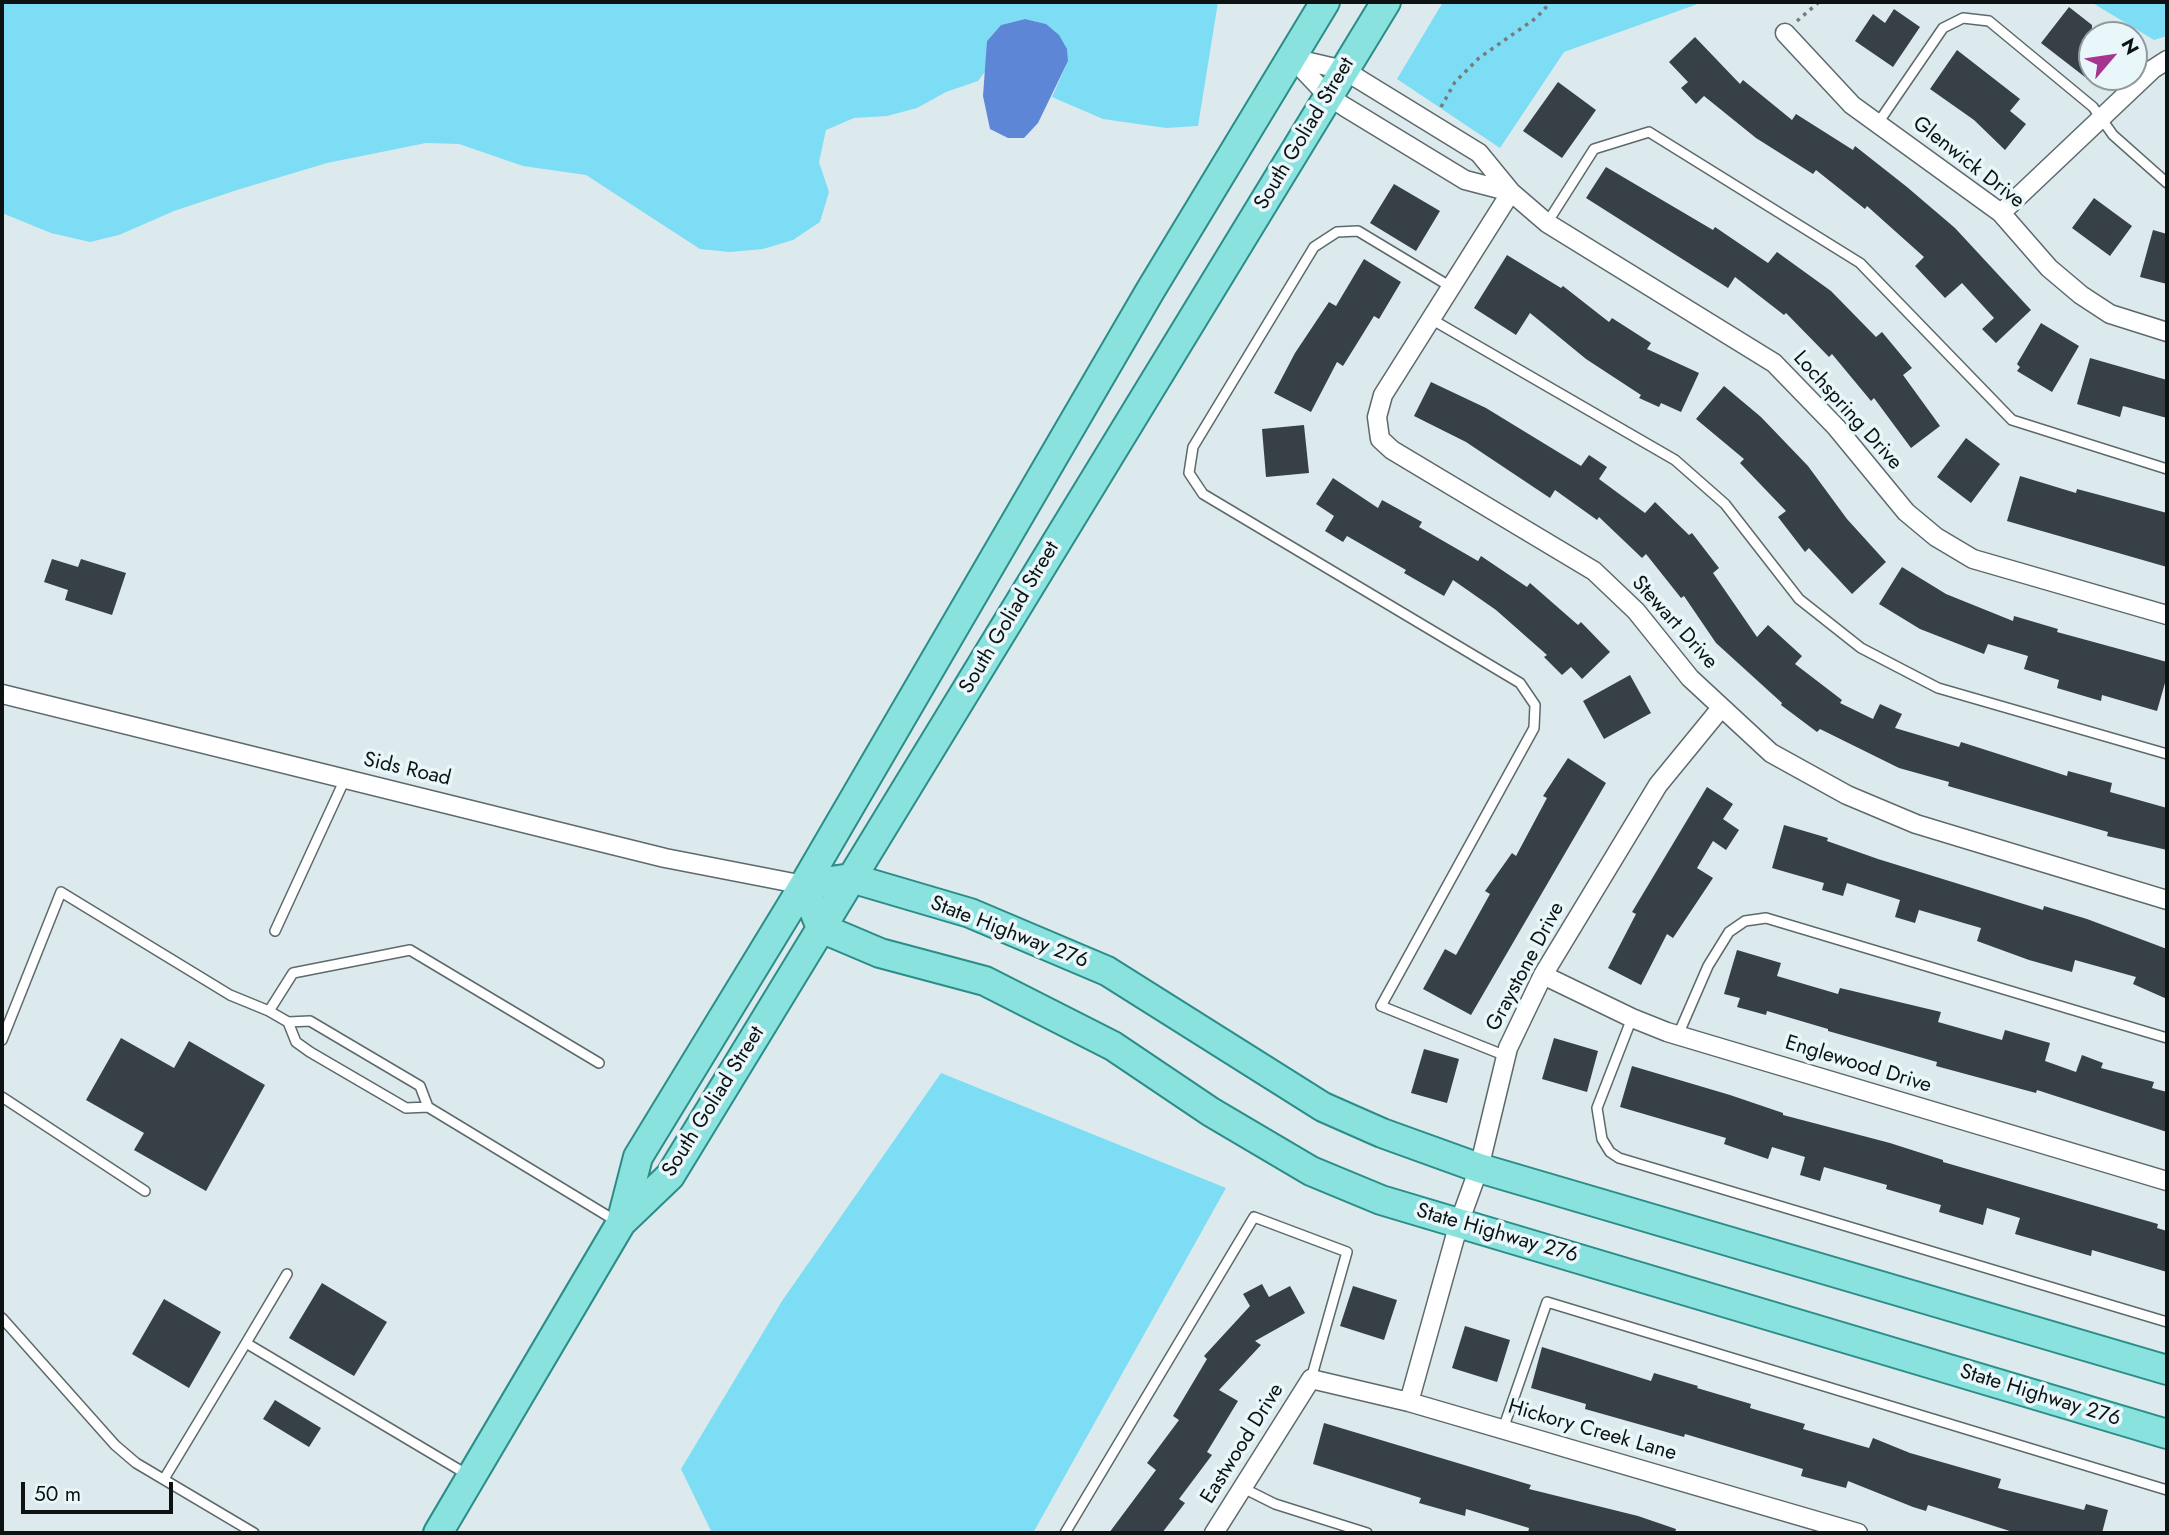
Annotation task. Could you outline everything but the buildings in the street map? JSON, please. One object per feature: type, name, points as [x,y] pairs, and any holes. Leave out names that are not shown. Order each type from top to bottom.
[{"type":"main road","name":"South Goliad Street","points":[[621,1223],[638,1157],[804,885],[1150,291],[1325,2]]},
{"type":"main road","name":"South Goliad Street","points":[[438,1533],[621,1223],[670,1176],[1386,2]]},
{"type":"main road","name":"State Highway 276","points":[[804,885],[851,878],[970,913],[1107,971],[1323,1107],[1479,1168],[2167,1370]]},
{"type":"main road","points":[[804,885],[821,928]]},
{"type":"main road","name":"State Highway 276","points":[[821,928],[880,953],[985,981],[1113,1046],[1212,1112],[1311,1171],[1381,1200],[2167,1434]]},
{"type":"street","name":"Glenwick Drive","points":[[1785,33],[1852,105],[2001,213],[2049,268],[2081,295],[2110,314],[2167,332]]},
{"type":"street","name":"Lochspring Drive","points":[[1292,58],[1344,70],[1479,153],[1511,192],[1547,223],[1774,363],[1836,427],[1906,512],[1936,537],[1973,559],[2167,615]]},
{"type":"street","name":"Lochspring Drive","points":[[1292,58],[1328,96],[1465,180],[1511,192]]},
{"type":"street","points":[[2001,213],[2153,69],[2167,60]]},
{"type":"street","name":"Stewart Drive","points":[[1511,192],[1383,396],[1377,417],[1380,439],[1392,450],[1594,571],[1636,611],[1690,678],[1771,753],[1847,795],[1916,824],[2167,900]]},
{"type":"street","name":"Sids Road","points":[[2,694],[664,858],[804,885]]},
{"type":"street","name":"Graystone Drive","points":[[1409,1402],[1459,1223],[1479,1168],[1506,1056],[1543,975],[1658,785],[1721,708]]},
{"type":"street","name":"Englewood Drive","points":[[1543,975],[1632,1018],[1678,1035],[2167,1181]]},
{"type":"street","name":"Hickory Creek Lane","points":[[1311,1379],[1409,1402],[1858,1533]]},
{"type":"street","name":"Eastwood Drive","points":[[1214,1533],[1311,1379]]},
{"type":"lane","points":[[1878,122],[1943,28],[1963,18],[1989,22],[2093,107],[2145,166],[2167,183]]},
{"type":"lane","points":[[1547,223],[1594,149],[1648,132],[1860,264],[2012,420],[2167,470]]},
{"type":"lane","points":[[1451,287],[1358,232],[1337,232],[1314,247],[1194,447],[1189,472],[1203,494],[1520,683],[1535,705],[1534,727],[1381,1006],[1506,1056]]},
{"type":"lane","points":[[1431,319],[1675,460],[1725,504],[1798,599],[1861,648],[1938,688],[2167,754]]},
{"type":"lane","points":[[275,932],[345,779]]},
{"type":"lane","points":[[2,1040],[61,892],[230,995],[270,1011],[288,1022],[310,1021],[420,1086],[428,1107]]},
{"type":"lane","points":[[1678,1035],[1708,966],[1729,932],[1745,921],[1766,918],[2167,1038]]},
{"type":"lane","points":[[270,1011],[293,974],[410,950],[599,1063]]},
{"type":"lane","points":[[1632,1018],[1597,1108],[1602,1139],[1610,1152],[1619,1158],[2167,1322]]},
{"type":"lane","points":[[288,1022],[296,1042],[310,1052],[406,1108],[428,1107],[621,1223]]},
{"type":"lane","points":[[2,1097],[145,1191]]},
{"type":"lane","points":[[1065,1533],[1254,1217],[1347,1252],[1311,1379]]},
{"type":"lane","points":[[164,1479],[286,1274]]},
{"type":"lane","points":[[1503,1429],[1547,1302],[2167,1490]]},
{"type":"lane","points":[[2,1318],[115,1445],[164,1479],[254,1533]]},
{"type":"lane","points":[[246,1343],[471,1476]]},
{"type":"lane","points":[[1241,1487],[1275,1504],[1367,1533]]},
{"type":"path","points":[[1438,112],[1455,82],[1479,58],[1536,18],[1551,2]]},
{"type":"path","points":[[1785,33],[1819,2]]},
{"type":"shaded area","points":[[2,2],[1218,2],[1198,126],[1166,128],[1103,119],[1052,97],[1068,61],[1046,24],[1025,19],[1001,25],[987,41],[987,69],[978,81],[946,92],[917,108],[887,116],[854,118],[826,130],[819,162],[829,192],[820,222],[793,240],[763,249],[730,252],[700,249],[586,175],[523,166],[459,144],[426,143],[327,163],[174,211],[119,235],[90,242],[51,233],[2,213]]},
{"type":"shaded area","points":[[1443,2],[1703,2],[1564,52],[1500,148],[1397,79]]},
{"type":"shaded area","points":[[2091,2],[2167,2],[2167,36],[2154,40],[2148,36],[2148,21],[2122,21]]},
{"type":"shaded area","points":[[1025,19],[1046,24],[1059,35],[1067,49],[1068,61],[1038,123],[1024,138],[1008,138],[990,129],[983,96],[987,41],[1001,25]]},
{"type":"shaded area","points":[[941,1073],[1226,1188],[1033,1533],[712,1533],[681,1469],[782,1301]]}]
